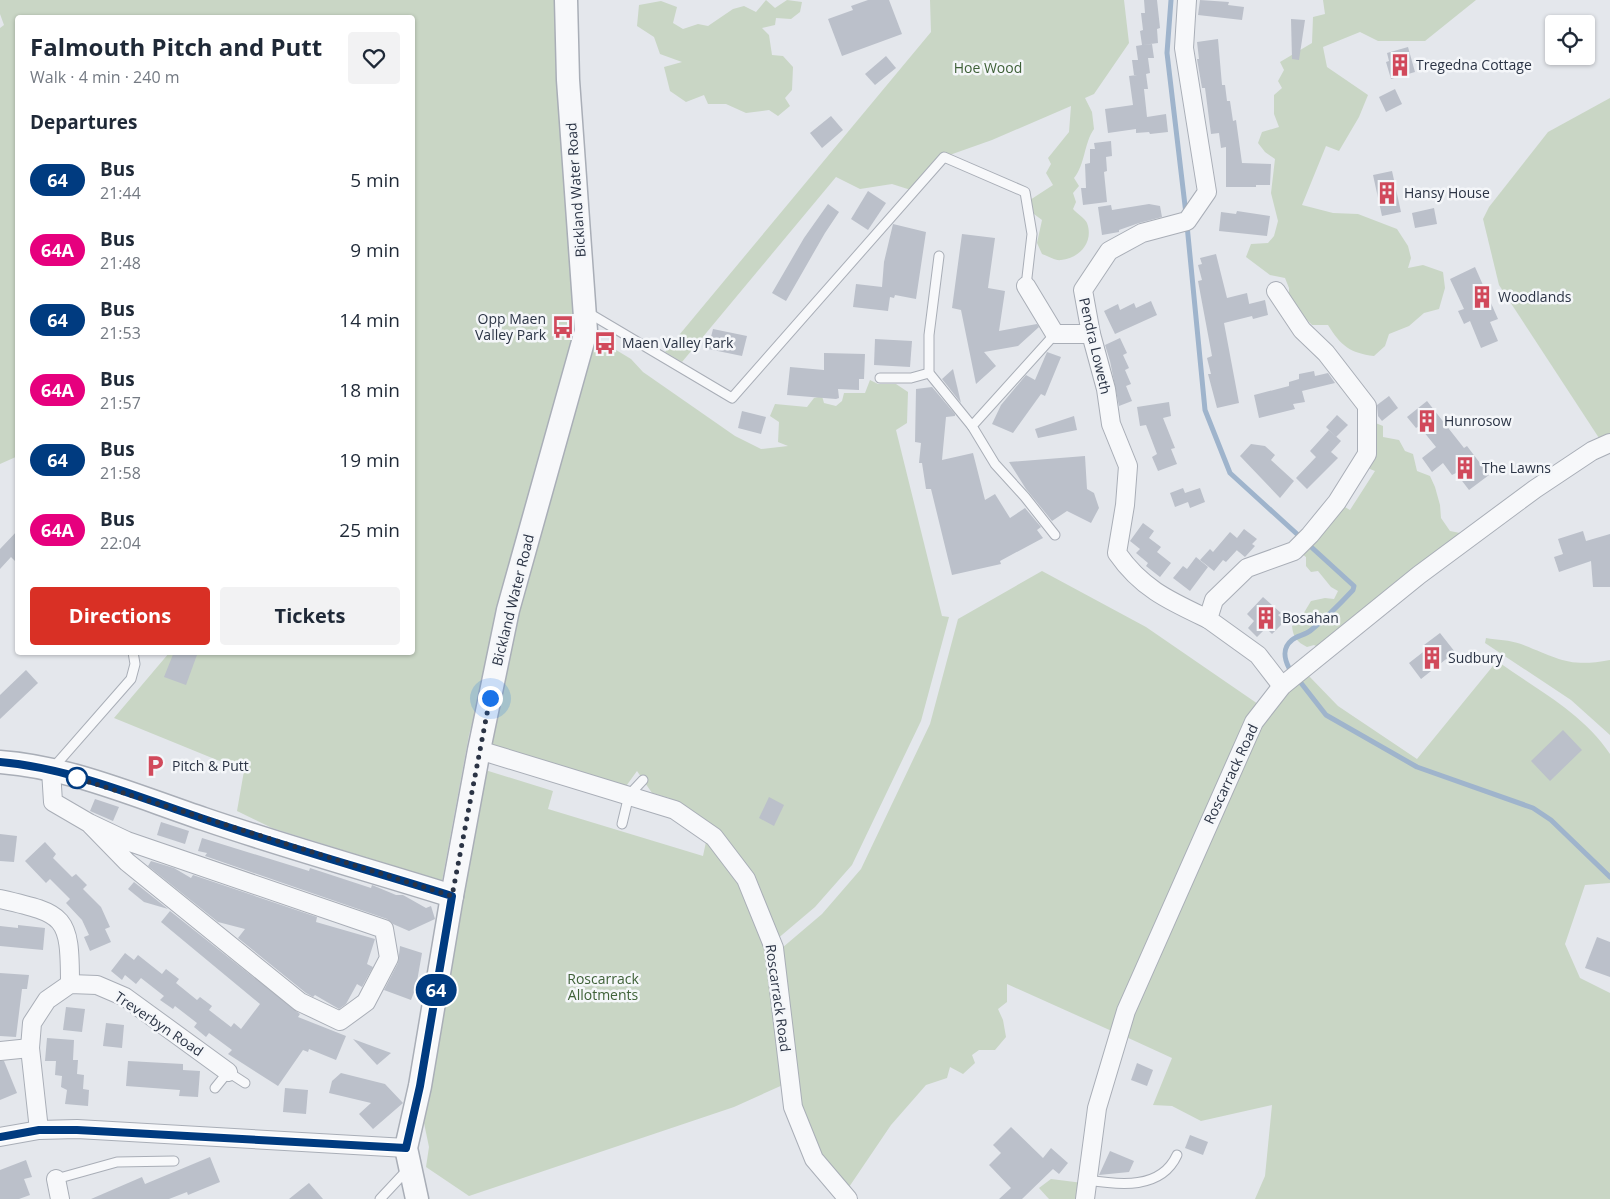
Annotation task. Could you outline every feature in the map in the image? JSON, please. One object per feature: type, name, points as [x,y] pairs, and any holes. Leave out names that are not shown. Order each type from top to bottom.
[{"type":"street","name":"Bickland Water Road","points":[[417,1199],[408,1157],[452,896],[479,750],[508,610],[586,331],[568,80],[566,0]]},
{"type":"street","name":"Pendra Loweth","points":[[1187,0],[1184,48],[1207,192],[1187,221],[1142,233],[1109,251],[1083,290],[1091,334],[1106,389],[1110,424],[1128,466],[1125,505],[1117,553],[1131,573],[1165,598],[1208,619],[1258,655],[1282,686]]},
{"type":"street","points":[[1026,286],[1055,334],[1091,334]]},
{"type":"street","points":[[1208,619],[1214,600],[1247,568],[1294,551],[1304,541],[1337,502],[1368,454],[1367,406],[1326,353],[1302,330],[1276,291]]},
{"type":"street","name":"Roscarrack Road","points":[[1085,1199],[1098,1108],[1126,1011],[1254,722],[1282,686],[1419,575],[1512,506],[1592,451],[1610,443]]},
{"type":"street","name":"Roscarrack Road","points":[[479,750],[675,810],[714,837],[746,880],[774,948],[793,1107],[814,1159],[848,1199]]},
{"type":"street","points":[[0,762],[30,764],[51,770],[452,896]]},
{"type":"street","points":[[51,770],[53,802],[89,824],[127,841],[384,929],[389,958],[366,1002],[340,1021],[300,1002],[127,862],[89,824]]},
{"type":"street","points":[[0,899],[42,909],[63,924],[70,944],[70,984],[48,1000],[32,1023],[30,1048],[39,1130]]},
{"type":"street","name":"Treverbyn Road","points":[[70,984],[97,985],[125,997],[228,1072]]},
{"type":"street","points":[[0,1051],[30,1048]]},
{"type":"street","points":[[0,1137],[39,1130],[77,1130],[408,1157]]},
{"type":"street","points":[[56,1179],[60,1199]]},
{"type":"lane","points":[[585,310],[732,398],[944,157],[1025,192],[1032,234],[1026,286]]},
{"type":"lane","points":[[939,256],[929,335],[929,374],[972,426],[995,464],[1025,497],[1054,535]]},
{"type":"lane","points":[[972,426],[1055,334]]},
{"type":"lane","points":[[880,378],[911,378],[929,374]]},
{"type":"lane","points":[[51,770],[131,679],[135,664],[134,655]]},
{"type":"lane","points":[[622,824],[629,795],[643,780]]},
{"type":"lane","points":[[215,1088],[228,1072]]},
{"type":"lane","name":"Treverbyn Road","points":[[228,1072],[245,1083]]},
{"type":"lane","points":[[1088,1180],[1124,1185],[1144,1182],[1159,1176],[1172,1166],[1177,1155]]},
{"type":"lane","points":[[380,1199],[408,1157]]},
{"type":"lane","points":[[56,1179],[117,1162],[174,1161]]},
{"type":"green space","points":[[0,0],[566,0],[586,331],[489,658],[469,735],[442,881],[272,828],[237,811],[244,771],[114,718],[167,655],[415,655],[415,15],[15,15],[15,457],[0,464],[0,28],[4,25],[0,14]]},
{"type":"green space","points":[[766,0],[775,8],[787,0],[802,2],[800,12],[791,19],[776,18],[775,25],[762,28],[769,35],[772,55],[783,56],[793,67],[792,90],[785,98],[790,106],[778,116],[769,110],[746,113],[726,104],[708,104],[704,95],[686,102],[670,91],[664,67],[682,62],[660,54],[654,37],[637,26],[639,5],[661,1],[677,7],[673,23],[683,29],[698,24],[708,26],[733,9],[744,6],[756,12]]},
{"type":"green space","name":"Hoe Wood","points":[[930,0],[1124,0],[1129,43],[1094,94],[1085,98],[1092,112],[1094,129],[1088,141],[1078,173],[1074,178],[1079,186],[1073,193],[1076,202],[1073,209],[1086,221],[1089,230],[1089,237],[1084,248],[1074,256],[1061,260],[1042,254],[1037,243],[1042,220],[1034,214],[1030,200],[1053,185],[1046,173],[1051,164],[1048,158],[1069,132],[1071,106],[992,140],[944,157],[914,191],[892,184],[860,189],[836,177],[682,362],[665,352],[931,32]]},
{"type":"green space","points":[[1323,0],[1476,0],[1425,41],[1378,41],[1360,32],[1323,47],[1327,67],[1368,95],[1359,117],[1339,151],[1326,146],[1302,205],[1333,213],[1358,214],[1397,229],[1408,246],[1411,258],[1408,268],[1423,265],[1443,272],[1445,288],[1439,309],[1424,313],[1409,326],[1389,334],[1385,346],[1374,356],[1359,353],[1347,347],[1337,338],[1328,325],[1312,325],[1289,302],[1289,288],[1285,278],[1270,275],[1246,257],[1251,244],[1268,243],[1274,236],[1278,221],[1271,193],[1275,159],[1265,152],[1258,143],[1262,132],[1279,127],[1274,114],[1274,95],[1282,88],[1278,81],[1284,70],[1280,62],[1312,43],[1313,17],[1325,14]]},
{"type":"green space","points":[[1610,98],[1610,433],[1599,438],[1499,285],[1483,219],[1489,207],[1548,132]]},
{"type":"green space","points":[[588,333],[631,359],[643,372],[735,436],[761,449],[788,446],[778,442],[779,422],[770,416],[775,404],[807,407],[814,398],[822,396],[824,403],[836,406],[842,401],[844,393],[865,393],[870,380],[878,384],[896,384],[908,392],[907,423],[896,430],[942,616],[949,617],[921,721],[852,865],[815,907],[776,940],[718,834],[669,798],[652,793],[637,771],[624,789],[485,747]]},
{"type":"green space","points":[[1373,422],[1383,426],[1383,437],[1399,440],[1405,451],[1413,454],[1417,471],[1430,476],[1440,505],[1441,518],[1450,531],[1470,535],[1318,647],[1314,645],[1307,647],[1296,639],[1292,626],[1296,624],[1297,619],[1302,616],[1311,601],[1325,598],[1334,599],[1338,591],[1331,587],[1318,571],[1311,572],[1306,566],[1306,557],[1302,554],[1338,503],[1350,510],[1375,471],[1370,469],[1366,460]]},
{"type":"green space","points":[[1042,571],[1146,627],[1258,704],[1114,1032],[1007,984],[1007,1002],[998,1009],[1003,1020],[1006,1037],[995,1050],[979,1050],[972,1055],[975,1063],[963,1074],[950,1067],[947,1078],[926,1085],[891,1125],[847,1190],[816,1155],[800,1105],[782,948],[822,914],[861,869],[930,724],[958,619]]},
{"type":"green space","points":[[1486,638],[1517,643],[1573,662],[1584,663],[1610,660],[1610,735],[1571,700],[1485,643]]},
{"type":"green space","points":[[1497,661],[1572,714],[1599,739],[1610,754],[1610,883],[1585,885],[1565,944],[1580,978],[1610,993],[1610,1199],[1255,1199],[1265,1176],[1272,1105],[1201,1121],[1172,1106],[1153,1105],[1172,1058],[1124,1036],[1261,725],[1285,691],[1307,674],[1338,706],[1417,759]]},
{"type":"green space","name":"Roscarrack Allotments","points":[[482,769],[553,791],[548,809],[703,856],[707,837],[739,881],[769,951],[785,1084],[734,1107],[469,1196],[426,1167],[429,1147],[424,1123]]},
{"type":"green space","points":[[1051,1179],[1083,1183],[1081,1199],[1049,1199],[1039,1188]]},
{"type":"building","points":[[868,0],[889,0],[902,34],[842,56],[828,19],[853,10],[851,6]]},
{"type":"building","points":[[1144,0],[1157,0],[1160,28],[1157,29],[1158,43],[1143,45],[1152,44],[1154,58],[1148,58],[1150,73],[1146,74],[1148,89],[1144,89],[1147,117],[1166,114],[1168,132],[1136,133],[1136,129],[1108,133],[1105,109],[1133,105],[1129,76],[1137,75],[1134,75],[1132,60],[1138,60],[1136,46],[1142,45],[1140,31],[1143,30],[1141,13],[1145,13]]},
{"type":"building","points":[[1200,0],[1229,2],[1228,5],[1244,7],[1242,20],[1198,15]]},
{"type":"building","points":[[1291,19],[1305,20],[1299,60],[1292,59]]},
{"type":"building","points":[[1218,39],[1222,85],[1225,85],[1227,101],[1230,101],[1233,121],[1236,120],[1242,163],[1271,164],[1270,185],[1226,187],[1226,147],[1221,148],[1219,133],[1211,134],[1205,88],[1202,88],[1197,59],[1199,59],[1197,42]]},
{"type":"building","name":"Tregedna Cottage","points":[[1408,47],[1415,72],[1391,79],[1386,62],[1389,61],[1387,53]]},
{"type":"building","points":[[886,56],[896,68],[875,85],[865,74]]},
{"type":"building","points":[[1395,89],[1402,104],[1386,112],[1379,97]]},
{"type":"building","points":[[831,116],[843,130],[822,148],[810,133]]},
{"type":"building","points":[[1111,141],[1112,156],[1106,157],[1107,171],[1104,172],[1107,202],[1083,205],[1081,188],[1086,188],[1085,164],[1090,163],[1090,149],[1095,149],[1094,143]]},
{"type":"building","name":"Hansy House","points":[[1392,171],[1401,212],[1382,216],[1373,175]]},
{"type":"building","points":[[868,191],[886,203],[868,230],[851,219]]},
{"type":"building","points":[[828,204],[839,212],[786,301],[772,293],[804,238]]},
{"type":"building","points":[[1149,204],[1160,206],[1162,217],[1139,223],[1119,230],[1119,232],[1102,235],[1098,207],[1111,205],[1112,210]]},
{"type":"building","points":[[1434,208],[1437,224],[1415,228],[1412,213]]},
{"type":"building","points":[[1237,211],[1270,216],[1267,236],[1219,231],[1221,212],[1236,214]]},
{"type":"building","points":[[893,224],[926,232],[916,299],[895,295],[894,298],[890,297],[888,311],[853,307],[856,284],[882,287],[884,262]]},
{"type":"building","points":[[962,234],[995,238],[988,288],[1005,291],[999,331],[1037,324],[1039,327],[1018,346],[984,352],[996,366],[976,384],[961,310],[952,308]]},
{"type":"building","points":[[1216,254],[1227,298],[1247,293],[1249,304],[1265,300],[1268,315],[1253,319],[1252,316],[1224,323],[1239,403],[1217,408],[1208,374],[1211,374],[1207,358],[1212,356],[1198,281],[1202,280],[1198,265],[1202,264],[1200,258]]},
{"type":"building","name":"Woodlands","points":[[1475,267],[1498,319],[1490,322],[1498,341],[1481,348],[1470,321],[1464,324],[1458,311],[1464,309],[1450,279]]},
{"type":"building","points":[[1151,301],[1157,315],[1115,334],[1104,311],[1118,304],[1120,310],[1134,303],[1136,308]]},
{"type":"building","points":[[713,329],[747,336],[742,356],[708,349]]},
{"type":"building","points":[[1120,338],[1127,353],[1123,355],[1129,368],[1125,370],[1131,384],[1126,386],[1132,401],[1119,406],[1105,345]]},
{"type":"building","points":[[875,339],[912,341],[910,367],[874,365]]},
{"type":"building","points":[[1047,352],[1061,357],[1045,396],[1041,394],[1013,433],[992,424],[1001,405],[1026,375],[1035,380]]},
{"type":"building","points":[[824,353],[865,354],[864,379],[859,379],[859,390],[838,389],[839,398],[836,399],[787,395],[790,367],[824,370]]},
{"type":"building","points":[[953,369],[961,403],[942,379]]},
{"type":"building","points":[[1314,371],[1315,376],[1328,373],[1335,383],[1302,391],[1305,402],[1293,404],[1295,409],[1259,418],[1254,395],[1289,386],[1289,382],[1299,379],[1299,374]]},
{"type":"building","points":[[932,387],[955,414],[955,416],[946,417],[942,460],[973,453],[985,500],[995,494],[1010,518],[1025,508],[1041,527],[1037,530],[1043,538],[1000,561],[1001,564],[952,575],[931,489],[926,489],[922,463],[919,463],[921,443],[915,442],[916,389]]},
{"type":"building","points":[[1389,396],[1398,408],[1382,421],[1378,416],[1377,405]]},
{"type":"building","points":[[1427,401],[1464,448],[1467,446],[1489,475],[1469,490],[1456,473],[1452,475],[1443,463],[1432,472],[1422,458],[1436,447],[1419,426],[1416,428],[1407,417]]},
{"type":"building","points":[[1169,402],[1171,416],[1163,418],[1175,448],[1171,449],[1177,464],[1158,471],[1152,457],[1157,454],[1146,425],[1140,426],[1137,407]]},
{"type":"building","points":[[742,411],[766,417],[761,434],[738,428]]},
{"type":"building","points":[[1337,415],[1348,425],[1336,437],[1326,427]]},
{"type":"building","points":[[1074,416],[1077,430],[1038,438],[1035,429]]},
{"type":"building","points":[[1329,430],[1341,441],[1331,452],[1338,458],[1307,489],[1296,478],[1316,457],[1310,451]]},
{"type":"building","points":[[1251,444],[1265,446],[1275,455],[1271,460],[1294,481],[1280,498],[1240,456]]},
{"type":"building","points":[[1085,456],[1087,489],[1094,493],[1099,508],[1091,523],[1067,511],[1052,521],[1026,489],[1009,462]]},
{"type":"building","points":[[1183,488],[1185,493],[1200,488],[1205,502],[1190,508],[1188,502],[1175,507],[1170,493]]},
{"type":"building","points":[[1143,523],[1154,531],[1149,538],[1161,547],[1157,552],[1171,563],[1160,577],[1146,566],[1148,563],[1136,553],[1140,549],[1130,541]]},
{"type":"building","points":[[1244,529],[1257,539],[1252,544],[1255,546],[1245,557],[1237,550],[1226,562],[1223,560],[1214,571],[1200,560],[1210,549],[1213,552],[1230,532],[1237,538]]},
{"type":"building","points":[[1583,531],[1586,541],[1610,534],[1610,587],[1593,587],[1591,561],[1559,572],[1554,557],[1563,554],[1558,539]]},
{"type":"building","points":[[15,533],[15,561],[11,557],[0,569],[0,549]]},
{"type":"building","points":[[1196,557],[1208,567],[1190,591],[1173,578],[1183,566],[1187,569]]},
{"type":"building","name":"Bosahan","points":[[1263,597],[1281,613],[1278,615],[1285,621],[1272,634],[1266,628],[1257,637],[1248,628],[1254,621],[1247,614]]},
{"type":"building","name":"Sudbury","points":[[1440,633],[1455,652],[1421,679],[1409,663],[1427,649],[1424,645]]},
{"type":"building","points":[[173,655],[197,655],[186,685],[164,677]]},
{"type":"building","points":[[26,670],[38,683],[0,719],[0,695]]},
{"type":"building","points":[[1563,730],[1582,750],[1550,781],[1531,761]]},
{"type":"building","points":[[769,797],[784,805],[774,826],[759,818]]},
{"type":"building","points":[[95,799],[119,807],[113,821],[90,811]]},
{"type":"building","points":[[161,822],[189,831],[185,844],[157,835]]},
{"type":"building","points":[[0,834],[17,836],[14,862],[0,861]]},
{"type":"building","points":[[202,838],[309,871],[310,868],[371,888],[372,885],[396,895],[403,895],[426,908],[431,906],[435,919],[409,931],[393,924],[387,919],[205,856],[207,853],[198,851]]},
{"type":"building","points":[[45,842],[56,854],[53,858],[72,877],[76,874],[87,885],[83,889],[101,907],[110,927],[105,929],[111,942],[90,951],[84,937],[89,935],[82,920],[66,903],[70,899],[50,879],[46,883],[25,861]]},
{"type":"building","points":[[151,861],[174,868],[191,878],[193,875],[317,917],[316,922],[375,939],[367,964],[373,967],[362,987],[357,984],[346,1004],[339,1009],[315,995],[313,997],[238,938],[245,929],[218,922],[148,866]]},
{"type":"building","points":[[134,882],[168,909],[144,902],[128,889]]},
{"type":"building","points":[[170,911],[300,1014],[298,1017],[346,1036],[336,1060],[309,1049],[308,1052],[303,1050],[278,1086],[228,1054],[232,1050],[209,1033],[206,1037],[194,1027],[197,1023],[175,1006],[173,1009],[160,1000],[164,996],[141,978],[136,984],[125,975],[122,980],[111,971],[125,953],[134,960],[138,955],[162,974],[166,969],[179,979],[176,983],[197,1000],[200,997],[212,1006],[209,1010],[231,1027],[234,1023],[241,1029],[260,1004],[161,922]]},
{"type":"building","points":[[18,925],[45,928],[43,950],[0,946],[0,926],[18,928]]},
{"type":"building","points":[[1597,937],[1610,942],[1610,977],[1585,968]]},
{"type":"building","points":[[400,946],[422,953],[416,987],[411,1000],[384,990],[398,963]]},
{"type":"building","points":[[0,973],[29,975],[27,989],[22,989],[16,1037],[0,1036]]},
{"type":"building","points":[[66,1007],[85,1009],[82,1032],[63,1030]]},
{"type":"building","points":[[106,1023],[124,1025],[122,1048],[103,1046]]},
{"type":"building","points":[[47,1038],[74,1040],[73,1060],[78,1060],[77,1074],[84,1075],[83,1089],[89,1090],[88,1106],[65,1104],[67,1090],[61,1087],[62,1076],[55,1075],[56,1061],[45,1061]]},
{"type":"building","points":[[353,1039],[391,1053],[377,1065]]},
{"type":"building","points":[[0,1061],[4,1061],[17,1093],[0,1100]]},
{"type":"building","points":[[128,1061],[183,1064],[183,1070],[200,1071],[198,1097],[179,1096],[180,1090],[126,1086]]},
{"type":"building","points":[[1137,1063],[1153,1070],[1147,1086],[1131,1080]]},
{"type":"building","points":[[341,1073],[385,1084],[403,1103],[373,1129],[359,1114],[371,1103],[329,1093],[332,1081]]},
{"type":"building","points":[[285,1088],[308,1090],[306,1114],[283,1112]]},
{"type":"building","points":[[1011,1127],[1043,1158],[1051,1148],[1068,1163],[1059,1174],[1053,1169],[1022,1199],[999,1199],[1011,1188],[989,1165],[1001,1153],[993,1145]]},
{"type":"building","points":[[1190,1135],[1208,1142],[1203,1155],[1185,1148]]},
{"type":"building","points":[[1110,1151],[1134,1161],[1129,1172],[1099,1175]]},
{"type":"building","points":[[210,1157],[220,1182],[188,1195],[187,1192],[169,1199],[91,1199],[142,1177],[145,1184]]},
{"type":"building","points":[[26,1160],[32,1177],[24,1179],[30,1195],[19,1199],[0,1199],[0,1170]]},
{"type":"building","points":[[309,1183],[323,1199],[289,1199]]},
{"type":"waterway","points":[[1171,0],[1167,53],[1186,214]]},
{"type":"waterway","points":[[1187,225],[1205,410],[1230,473],[1354,586],[1353,590],[1321,622],[1289,643],[1285,650],[1289,668]]},
{"type":"waterway","points":[[1301,683],[1326,715],[1417,767],[1533,808],[1551,820],[1610,877]]},
{"type":"bus line","name":"64","points":[[0,762],[30,764],[127,792],[206,820],[452,896],[420,1086],[406,1148],[77,1130],[39,1130],[0,1137]]},
{"type":"place","name":"Tregedna Cottage","points":[[1400,65]]},
{"type":"place","name":"Hansy House","points":[[1387,193]]},
{"type":"place","name":"Woodlands","points":[[1482,297]]},
{"type":"place","name":"Opp Maen Valley Park","points":[[563,327]]},
{"type":"place","name":"Maen Valley Park","points":[[605,343]]},
{"type":"place","name":"Hunrosow","points":[[1427,421]]},
{"type":"place","name":"The Lawns","points":[[1465,468]]},
{"type":"place","name":"Bosahan","points":[[1266,618]]},
{"type":"place","name":"Sudbury","points":[[1432,658]]},
{"type":"place","name":"Pitch & Putt","points":[[155,766]]},
{"type":"route","points":[[77,778],[70,776],[127,792],[206,820],[452,896],[490,698]]}]
